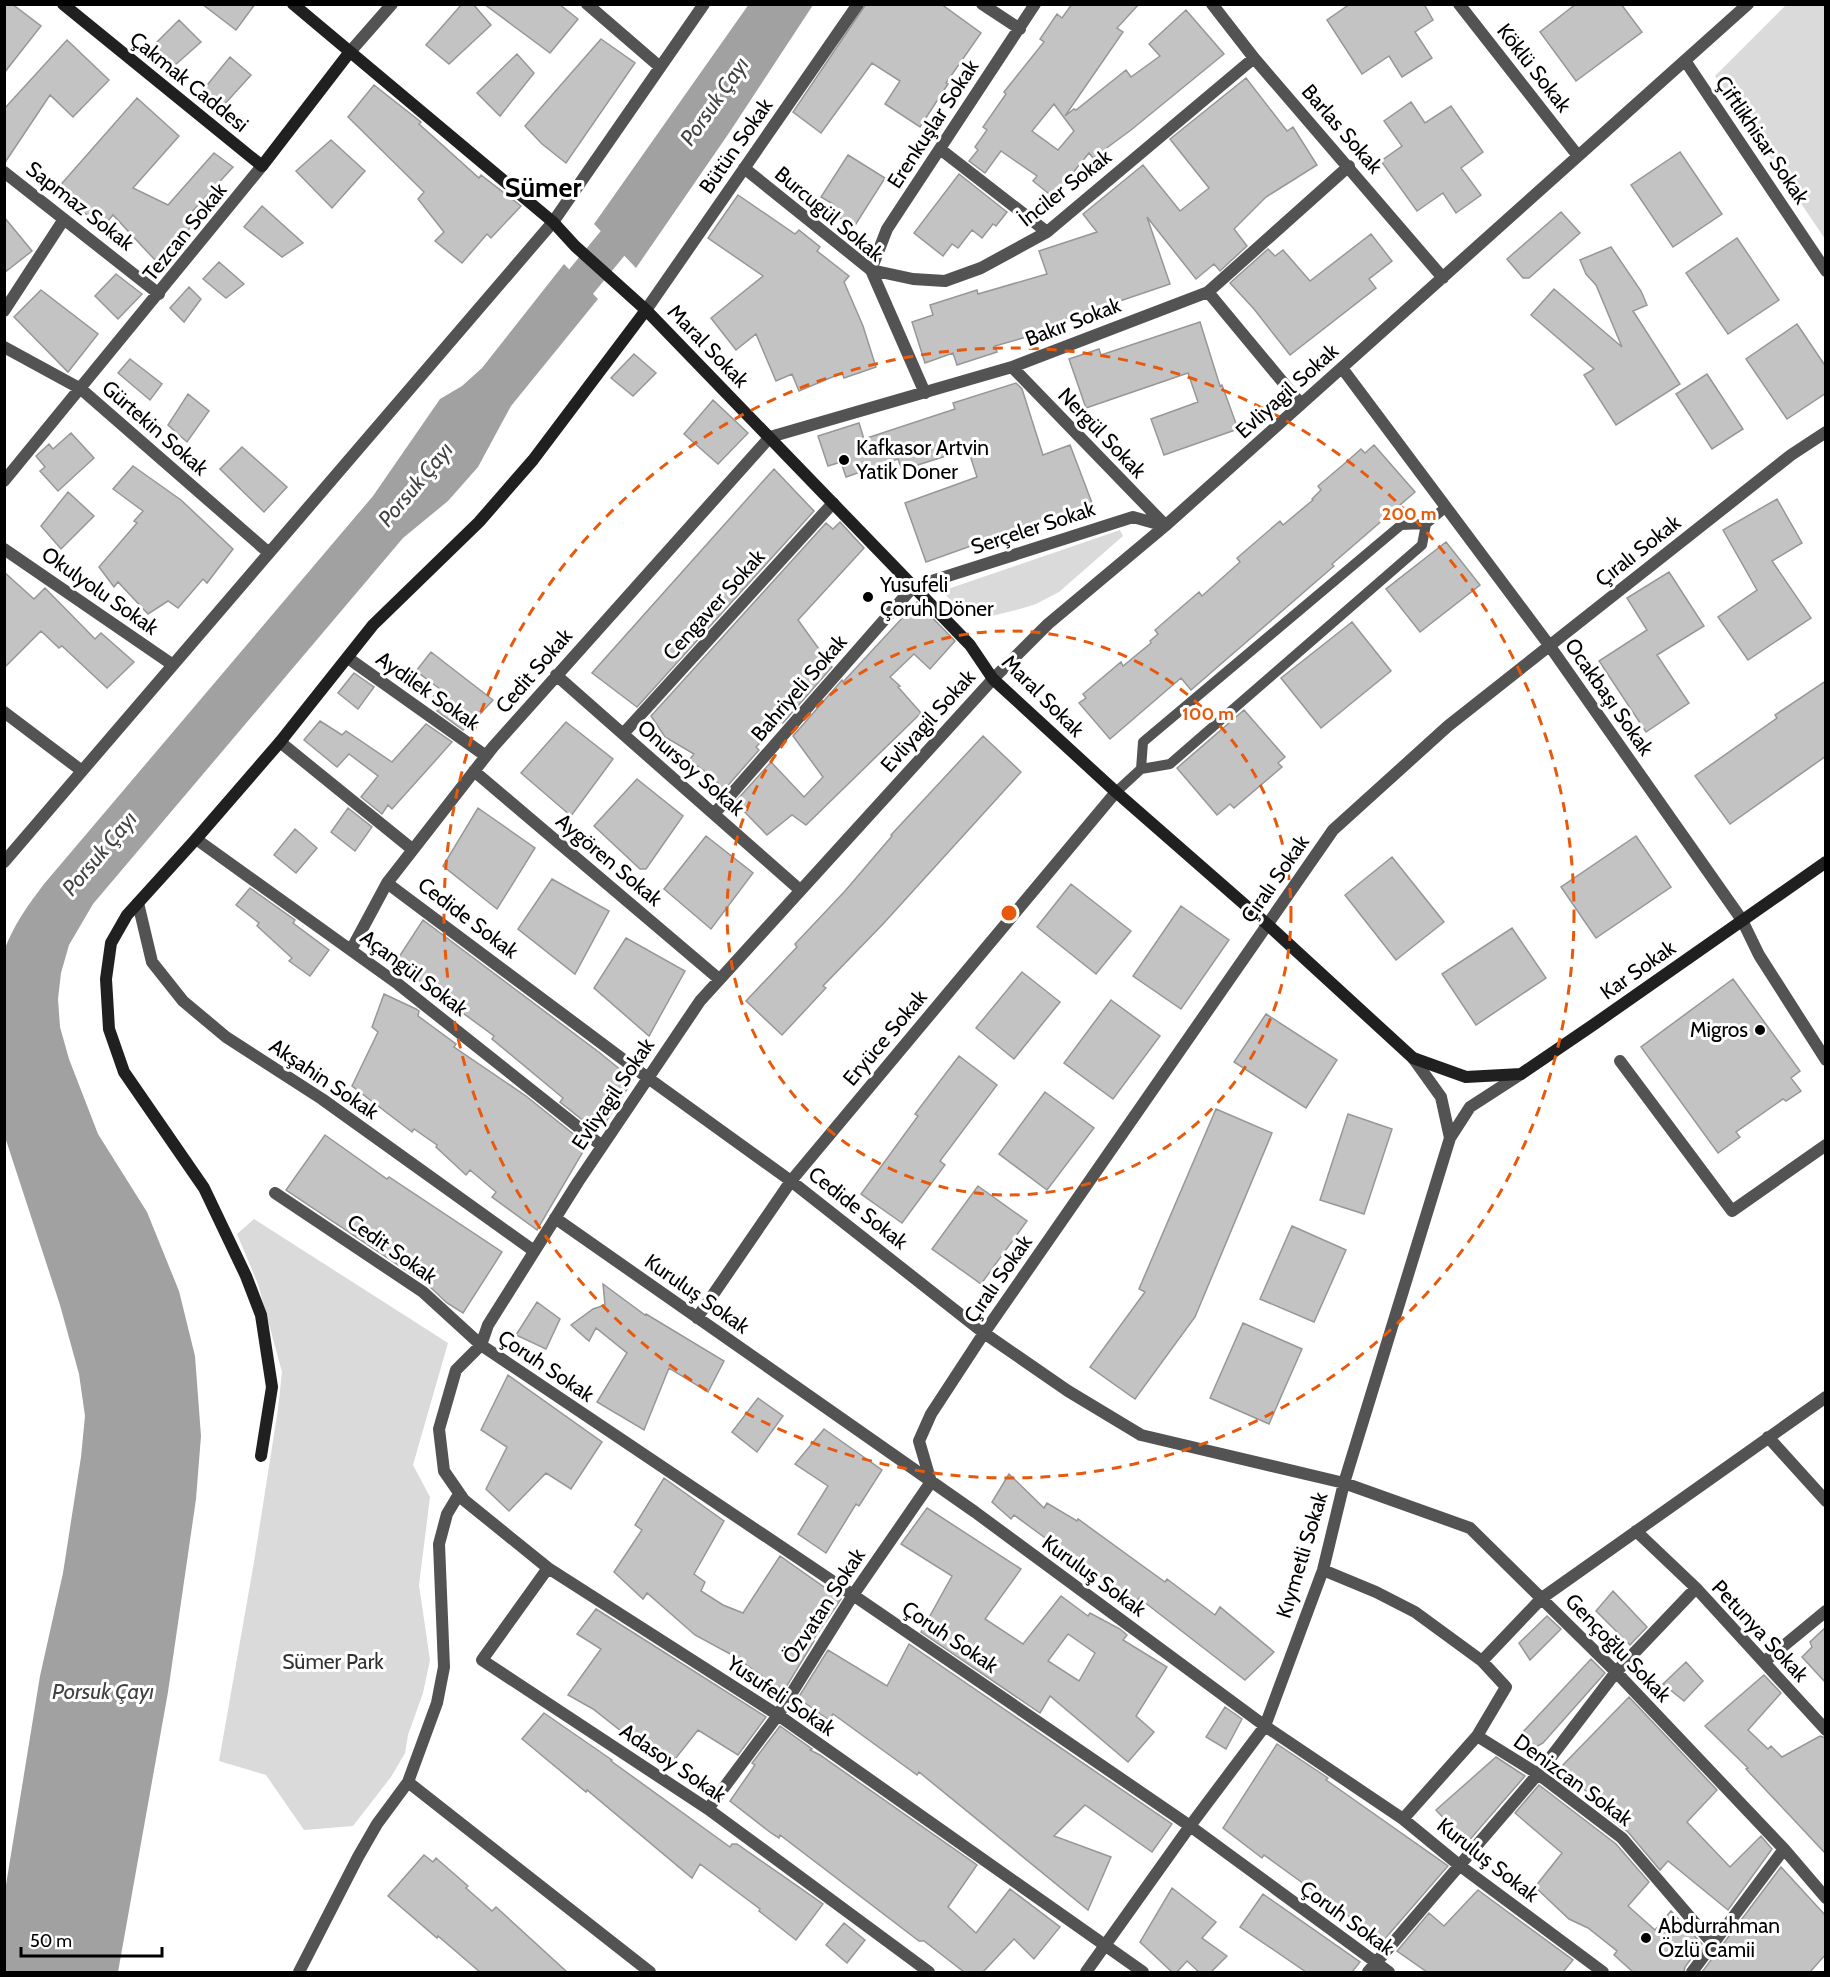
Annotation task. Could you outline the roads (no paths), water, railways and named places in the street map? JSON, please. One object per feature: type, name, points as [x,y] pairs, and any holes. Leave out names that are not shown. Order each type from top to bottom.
[{"type":"street","name":"Çakmak Caddesi","points":[[63,4],[262,166]]},
{"type":"street","name":"Maral Sokak","points":[[293,4],[553,222],[575,246],[646,310],[770,437],[970,645],[993,679],[1413,1058]]},
{"type":"street","name":"Tezcan Sokak","points":[[4,481],[159,294],[349,53],[392,4]]},
{"type":"street","points":[[587,4],[660,67]]},
{"type":"street","points":[[4,862],[553,222],[704,4]]},
{"type":"street","name":"Bütün Sokak","points":[[646,310],[858,4]]},
{"type":"street","points":[[982,4],[1020,28]]},
{"type":"street","name":"Erenkuşlar Sokak","points":[[871,270],[887,230],[1035,4]]},
{"type":"street","name":"Barlas Sokak","points":[[1212,4],[1254,58],[1443,278]]},
{"type":"street","name":"Köklü Sokak","points":[[1459,4],[1578,156]]},
{"type":"street","name":"Evliyagil Sokak","points":[[444,1471],[439,1429],[456,1370],[481,1345],[488,1325],[555,1218],[700,1001],[993,679],[1048,624],[1165,526],[1686,62],[1748,4]]},
{"type":"street","name":"İnciler Sokak","points":[[871,270],[913,279],[945,281],[981,268],[1047,232],[1254,58]]},
{"type":"street","name":"Çiftlikhisar Sokak","points":[[1686,62],[1826,270]]},
{"type":"street","points":[[940,149],[1047,232]]},
{"type":"street","name":"Bakır Sokak","points":[[770,437],[1012,367],[1208,292],[1349,166]]},
{"type":"street","name":"Burcugül Sokak","points":[[744,168],[871,270],[925,393]]},
{"type":"street","name":"Sapmaz Sokak","points":[[4,171],[159,294]]},
{"type":"street","points":[[4,311],[64,219]]},
{"type":"street","points":[[1208,292],[1301,404]]},
{"type":"street","points":[[261,1456],[272,1387],[261,1315],[246,1276],[204,1188],[124,1072],[109,1029],[106,979],[111,943],[127,915],[280,742],[373,625],[479,522],[525,469],[646,310]]},
{"type":"street","name":"Gürtekin Sokak","points":[[4,347],[81,389],[269,553]]},
{"type":"street","name":"Nergül Sokak","points":[[1012,367],[1165,526]]},
{"type":"street","name":"Ocakbaşı Sokak","points":[[1342,368],[1549,645],[1742,920],[1759,955],[1826,1060]]},
{"type":"street","name":"Çıralı Sokak","points":[[931,1482],[919,1441],[931,1414],[984,1332],[1333,830],[1448,726],[1791,455],[1826,432]]},
{"type":"street","name":"Cedit Sokak","points":[[351,950],[387,883],[486,756],[770,437]]},
{"type":"street","name":"Cengaver Sokak","points":[[623,734],[833,503]]},
{"type":"street","name":"Serçeler Sokak","points":[[913,587],[1133,517],[1165,526]]},
{"type":"street","name":"Okulyolu Sokak","points":[[4,549],[173,665]]},
{"type":"street","name":"Bahriyeli Sokak","points":[[714,814],[913,587]]},
{"type":"street","name":"Aydilek Sokak","points":[[348,658],[486,756]]},
{"type":"street","name":"Onursoy Sokak","points":[[556,675],[800,890]]},
{"type":"street","points":[[4,711],[82,771]]},
{"type":"street","points":[[280,742],[412,849]]},
{"type":"street","name":"Aygören Sokak","points":[[474,771],[720,979]]},
{"type":"street","name":"Eryüce Sokak","points":[[697,1318],[791,1181],[1116,792]]},
{"type":"street","name":"Açangül Sokak","points":[[196,839],[398,984],[602,1146]]},
{"type":"street","name":"Kar Sokak","points":[[1470,1107],[1603,1019],[1826,862]]},
{"type":"street","name":"Cedide Sokak","points":[[387,883],[648,1078],[791,1181],[984,1332],[1068,1391],[1141,1435],[1344,1483]]},
{"type":"street","name":"Akşahin Sokak","points":[[138,903],[152,962],[183,1001],[226,1037],[321,1099],[534,1251]]},
{"type":"street","points":[[1413,1058],[1466,1077],[1521,1074]]},
{"type":"street","points":[[1413,1058],[1442,1097],[1450,1138]]},
{"type":"street","points":[[1620,1061],[1732,1211],[1826,1145]]},
{"type":"street","name":"Kıymetli Sokak","points":[[1086,1972],[1265,1726],[1323,1570],[1344,1483],[1450,1138],[1470,1107]]},
{"type":"street","name":"Cedit Sokak","points":[[275,1192],[423,1292],[481,1345]]},
{"type":"street","name":"Kuruluş Sokak","points":[[555,1218],[931,1482],[1265,1726],[1403,1819],[1459,1865],[1603,1972]]},
{"type":"street","name":"Çoruh Sokak","points":[[481,1345],[1191,1826],[1372,1968],[1389,1972]]},
{"type":"street","points":[[1482,1661],[1542,1598],[1826,1397]]},
{"type":"street","points":[[1768,1437],[1826,1501]]},
{"type":"street","name":"Yusufeli Sokak","points":[[444,1471],[464,1500],[548,1568],[778,1715],[1143,1972]]},
{"type":"street","name":"Özvatan Sokak","points":[[708,1809],[778,1715],[853,1595],[931,1482]]},
{"type":"street","name":"Gençoğlu Sokak","points":[[1344,1483],[1470,1528],[1616,1672],[1784,1849],[1826,1898]]},
{"type":"street","points":[[299,1972],[358,1857],[377,1824],[408,1782],[437,1703],[444,1667],[439,1544],[447,1514],[459,1494]]},
{"type":"street","points":[[1635,1532],[1696,1588]]},
{"type":"street","name":"Adasoy Sokak","points":[[548,1568],[482,1660],[708,1809],[929,1972]]},
{"type":"street","points":[[1323,1570],[1416,1612],[1482,1661],[1506,1687],[1477,1736],[1403,1819]]},
{"type":"street","name":"Petunya Sokak","points":[[1372,1968],[1538,1774],[1616,1672],[1696,1588],[1826,1730]]},
{"type":"street","points":[[1764,1662],[1826,1611]]},
{"type":"street","name":"Denizcan Sokak","points":[[1477,1736],[1538,1774],[1622,1838],[1713,1944]]},
{"type":"street","points":[[408,1782],[650,1972]]},
{"type":"street","points":[[1692,1972],[1784,1849]]},
{"type":"lane","points":[[1141,769],[1143,742],[1401,525],[1426,524],[1446,507]]},
{"type":"lane","points":[[1116,792],[1141,769],[1170,764],[1422,545],[1426,524]]},
{"type":"water","name":"Porsuk Çayı","points":[[749,4],[813,5],[636,268],[594,224]]},
{"type":"water","name":"Porsuk Çayı","points":[[564,264],[598,299],[511,406],[478,467],[448,501],[403,538],[93,904],[69,945],[61,973],[58,999],[60,1027],[69,1059],[98,1134],[147,1212],[179,1291],[195,1356],[201,1436],[196,1499],[168,1692],[118,1972],[5,1972],[5,1891],[40,1676],[63,1573],[85,1416],[79,1374],[60,1305],[5,1137],[4,951],[21,916],[44,884],[373,496],[440,399],[462,386],[482,368]]},
{"type":"waterway","name":"Porsuk Çayı","points":[[551,318],[622,232],[641,205]]},
{"type":"place","name":"Kafkasor Artvin Yatik Doner","points":[[844,460]]},
{"type":"place","name":"Yusufeli Çoruh Döner","points":[[868,597]]},
{"type":"place","name":"Migros","points":[[1760,1030]]},
{"type":"place","name":"Abdurrahman Özlü Camii","points":[[1646,1938]]},
{"type":"district","name":"Sümer","points":[[543,188]]},
{"type":"park label","name":"Sümer Park","points":[[333,1662]]}]
